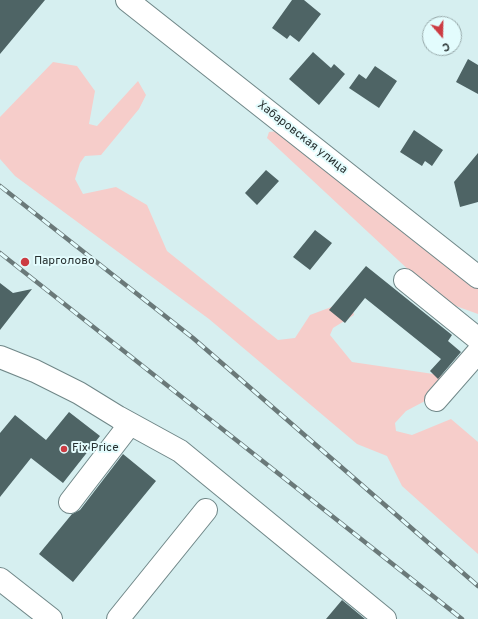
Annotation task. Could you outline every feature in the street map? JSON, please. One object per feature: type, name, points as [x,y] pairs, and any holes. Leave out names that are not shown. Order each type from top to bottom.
[{"type":"street","name":"Хабаровская улица","points":[[127,0],[478,277]]},
{"type":"street","points":[[405,280],[478,339]]},
{"type":"street","points":[[436,400],[478,352]]},
{"type":"street","points":[[0,357],[35,371],[79,393],[130,424],[180,451],[385,619]]},
{"type":"street","points":[[70,502],[130,424]]},
{"type":"street","points":[[118,619],[206,510]]},
{"type":"street","points":[[0,578],[51,619]]},
{"type":"shaded area","points":[[53,62],[77,66],[95,91],[89,124],[97,126],[138,81],[146,95],[139,109],[101,155],[85,156],[80,163],[75,179],[83,194],[116,187],[147,205],[167,251],[278,340],[295,338],[310,315],[350,300],[354,315],[333,328],[330,335],[352,362],[454,377],[444,391],[406,411],[395,423],[396,431],[412,435],[451,419],[478,442],[478,554],[402,486],[387,456],[357,444],[209,319],[15,176],[0,159],[0,117]]},
{"type":"shaded area","points":[[278,131],[478,287],[478,314],[442,301],[267,138],[269,132]]},
{"type":"building","points":[[0,0],[45,0],[0,54]]},
{"type":"building","points":[[292,0],[304,0],[321,14],[299,42],[290,35],[287,39],[272,28]]},
{"type":"building","points":[[313,52],[331,68],[334,64],[345,74],[319,105],[289,79]]},
{"type":"building","points":[[468,59],[478,65],[478,94],[456,82]]},
{"type":"building","points":[[375,66],[397,81],[379,108],[349,88],[359,74],[366,79]]},
{"type":"building","points":[[414,130],[443,150],[432,166],[425,161],[422,166],[400,152]]},
{"type":"building","points":[[478,153],[478,202],[460,207],[454,182]]},
{"type":"building","points":[[266,170],[279,181],[257,205],[245,193]]},
{"type":"building","points":[[315,230],[332,243],[310,270],[293,257]]},
{"type":"building","points":[[366,266],[452,335],[448,341],[461,352],[438,379],[430,371],[441,359],[365,298],[345,323],[329,310]]},
{"type":"building","name":"Парголово","points":[[0,283],[13,293],[32,289],[0,330]]},
{"type":"building","points":[[69,412],[100,436],[63,483],[31,458],[0,497],[0,433],[15,415],[46,440]]},
{"type":"building","points":[[123,454],[156,481],[73,582],[39,554],[72,514],[80,510]]},
{"type":"building","points":[[342,600],[365,619],[326,619]]},
{"type":"railway","points":[[0,186],[193,338],[478,586]]},
{"type":"railway","points":[[0,253],[462,619]]},
{"type":"place","name":"Парголово","points":[[25,262]]},
{"type":"place","name":"Fix Price","points":[[64,449]]}]
